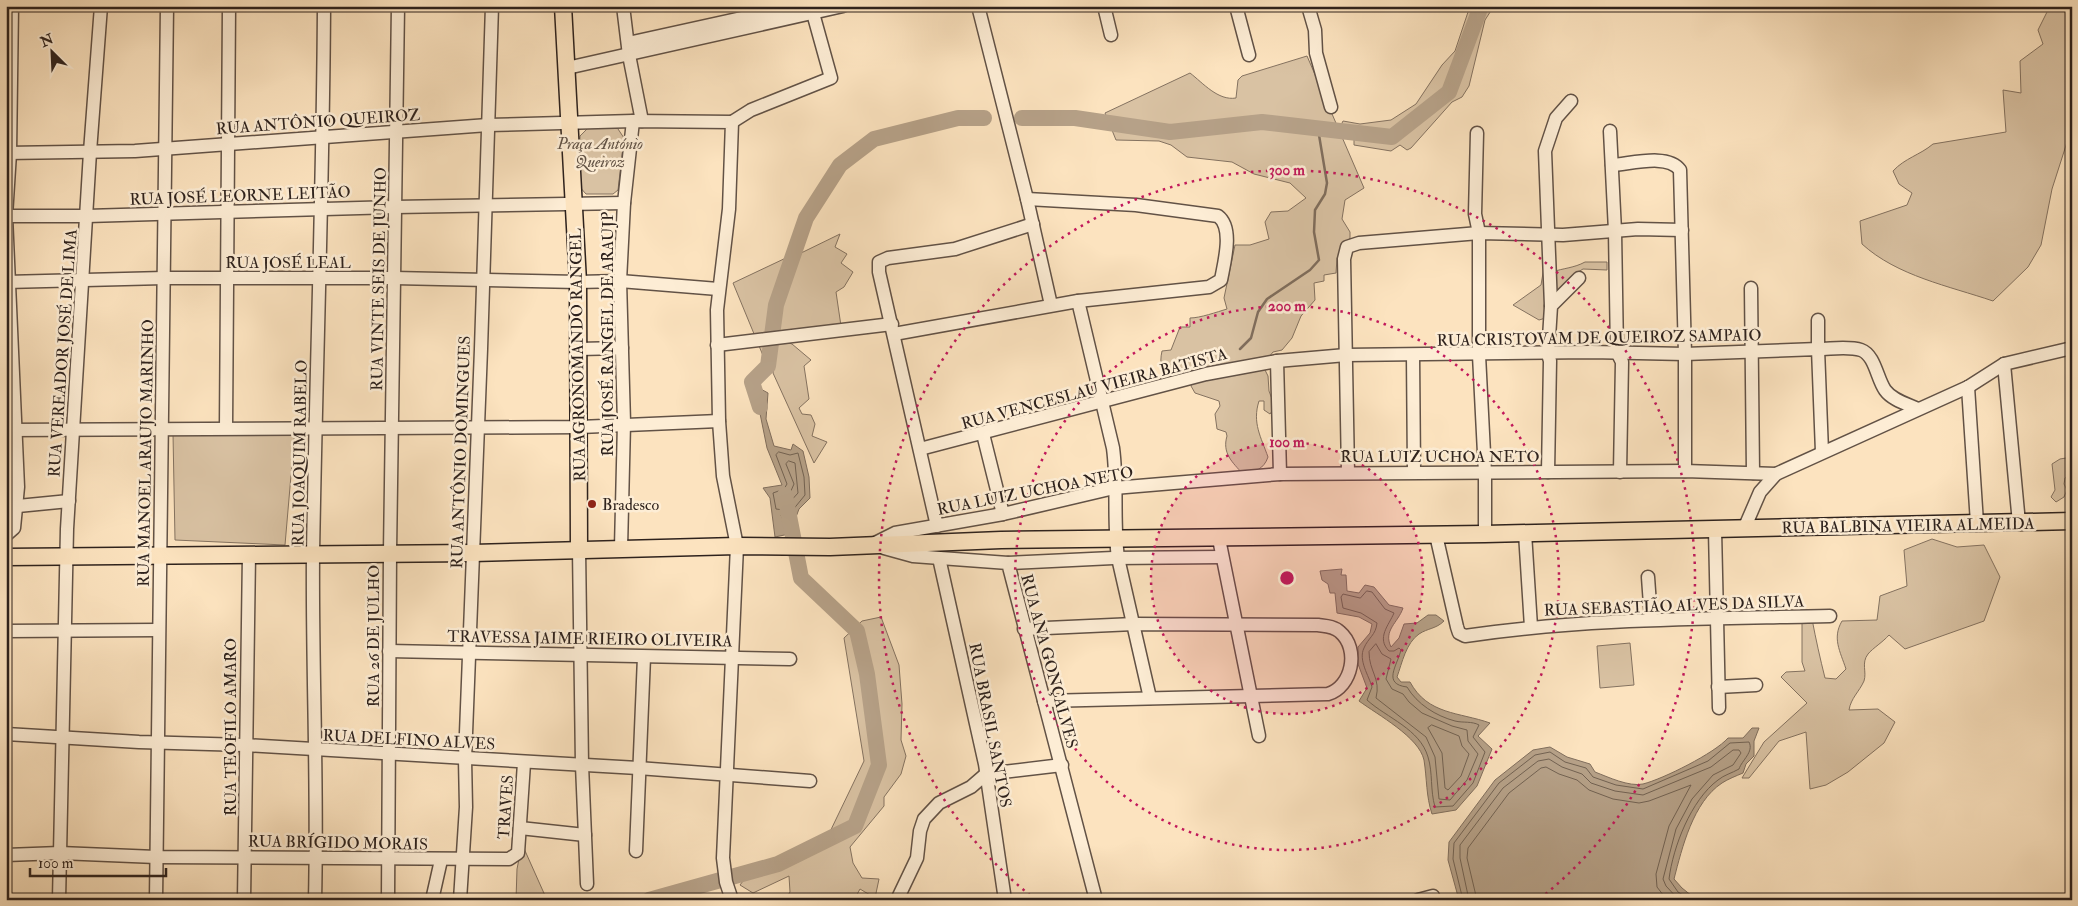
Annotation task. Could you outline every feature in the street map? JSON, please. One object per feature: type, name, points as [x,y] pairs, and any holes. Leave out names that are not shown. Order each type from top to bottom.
[{"type":"main road","name":"RUA AGRONOMANDO RANGEL","points":[[563,6],[578,282],[579,549]]},
{"type":"main road","name":"RUA BALBINA VIEIRA ALMEIDA","points":[[6,557],[313,555],[390,552],[473,553],[738,546],[761,548],[830,547],[872,544],[1715,530],[2072,521]]},
{"type":"street","points":[[6,535],[14,528],[18,506],[12,430],[6,216],[12,6]]},
{"type":"street","name":"RUA VEREADOR JOSÉ DE LIMA","points":[[59,900],[66,557],[90,152],[101,6]]},
{"type":"street","name":"RUA MANOEL ARAUJO MARINHO","points":[[156,900],[167,6]]},
{"type":"street","points":[[226,428],[226,144],[229,6]]},
{"type":"street","name":"RUA JOAQUIM RABELO","points":[[315,900],[316,750],[313,555],[320,209],[324,138],[324,6]]},
{"type":"street","name":"RUA VINTE SEIS DE JUNHO","points":[[390,552],[398,6]]},
{"type":"street","name":"RUA ANTÔNIO DOMINGUES","points":[[460,900],[466,807],[465,759],[492,6]]},
{"type":"street","name":"RUA JOSÉ RANGEL DE ARAUJP","points":[[621,548],[624,423],[620,281],[624,204],[638,121],[624,6]]},
{"type":"street","points":[[567,68],[628,49],[797,6]]},
{"type":"street","points":[[628,49],[812,9],[842,6]]},
{"type":"street","points":[[978,6],[1027,199],[1051,305]]},
{"type":"street","points":[[1104,6],[1111,35]]},
{"type":"street","points":[[1236,6],[1249,55]]},
{"type":"street","points":[[1308,6],[1315,30],[1316,53],[1330,107]]},
{"type":"street","points":[[731,897],[723,869],[738,546],[723,476],[717,345],[718,289],[729,209],[732,122],[751,110],[831,78],[812,9]]},
{"type":"street","points":[[1548,472],[1550,361],[1548,354],[1551,306],[1546,146],[1556,118],[1571,101]]},
{"type":"street","name":"RUA ANTÔNIO QUEIROZ","points":[[8,153],[166,149],[488,125],[638,121],[732,122]]},
{"type":"street","points":[[1610,131],[1615,231],[1617,352],[1622,362],[1620,472]]},
{"type":"street","points":[[1477,133],[1475,214],[1479,233],[1479,355],[1485,473],[1485,534]]},
{"type":"street","points":[[1612,166],[1668,161],[1675,164],[1680,175],[1686,470]]},
{"type":"street","points":[[717,345],[892,329],[1078,301],[1209,287],[1218,283],[1225,257],[1226,228],[1224,221],[1218,216],[1136,205],[1027,199]]},
{"type":"street","name":"RUA JOSÉ LEORNE LEITÃO","points":[[6,216],[87,216],[395,207],[624,204]]},
{"type":"street","points":[[937,526],[878,266],[882,259],[955,249],[1033,224]]},
{"type":"street","points":[[1348,472],[1346,248],[1359,243],[1479,233],[1548,235],[1592,234],[1647,228],[1682,230]]},
{"type":"street","name":"RUA JOSÉ LEAL","points":[[7,282],[164,278],[394,278],[578,282],[620,281],[718,289]]},
{"type":"street","points":[[1551,306],[1579,278]]},
{"type":"street","points":[[1751,288],[1754,473]]},
{"type":"street","points":[[1078,301],[1113,448],[1118,558],[1150,698]]},
{"type":"street","points":[[1818,320],[1822,452]]},
{"type":"street","points":[[579,349],[622,348]]},
{"type":"street","points":[[1744,529],[1760,492],[1776,474],[1968,387],[2004,364],[2072,348]]},
{"type":"street","name":"RUA CRISTOVAM DE QUEIROZ SAMPAIO","points":[[1277,361],[1346,355],[1617,352],[1685,354],[1855,349],[1865,352],[1871,359],[1885,390],[1895,398],[1918,409]]},
{"type":"street","points":[[1413,355],[1414,472]]},
{"type":"street","points":[[1277,361],[1280,474]]},
{"type":"street","name":"RUA VENCESLAU VIEIRA BATISTA","points":[[920,449],[1102,403],[1206,374],[1277,361]]},
{"type":"street","points":[[2004,364],[2019,523]]},
{"type":"street","points":[[1968,387],[1977,523]]},
{"type":"street","points":[[12,430],[317,426],[580,427],[624,423],[719,421]]},
{"type":"street","points":[[983,434],[1003,514]]},
{"type":"street","name":"RUA LUIZ UCHOA NETO","points":[[872,544],[895,533],[1003,514],[1114,488],[1280,474],[1686,470],[1776,474]]},
{"type":"street","points":[[18,506],[69,501]]},
{"type":"street","points":[[1715,530],[1719,708]]},
{"type":"street","points":[[1525,533],[1531,627]]},
{"type":"street","name":"RUA SEBASTIÃO ALVES DA SILVA","points":[[1436,535],[1455,620],[1461,634],[1465,636],[1531,627],[1651,619],[1830,616]]},
{"type":"street","points":[[1219,539],[1259,736]]},
{"type":"street","name":"RUA ANA GONÇALVES","points":[[872,544],[913,556],[1008,563],[1096,900]]},
{"type":"street","name":"RUA AGRONOMANDO RANGEL","points":[[579,549],[582,765],[587,884]]},
{"type":"street","name":"RUA 26 DE JULHO","points":[[388,900],[390,552]]},
{"type":"street","name":"RUA TEOFILO AMARO","points":[[244,900],[246,857],[244,744],[249,554]]},
{"type":"street","points":[[1008,563],[1118,558],[1222,557]]},
{"type":"street","name":"RUA BRASIL SANTOS","points":[[939,558],[986,774],[1005,900]]},
{"type":"street","points":[[1648,577],[1651,619]]},
{"type":"street","points":[[1024,628],[1134,624],[1318,625],[1338,630],[1345,638],[1349,648],[1350,666],[1347,681],[1340,690],[1328,694],[1044,701]]},
{"type":"street","points":[[6,631],[64,629],[158,630]]},
{"type":"street","name":"TRAVESSA JAIME RIEIRO OLIVEIRA","points":[[389,651],[790,659]]},
{"type":"street","points":[[636,851],[644,657]]},
{"type":"street","points":[[1718,688],[1756,685]]},
{"type":"street","name":"RUA DELFINO ALVES","points":[[6,734],[157,742],[244,744],[316,750],[638,768],[810,782]]},
{"type":"street","name":"TRAVES","points":[[518,853],[524,762]]},
{"type":"street","points":[[897,900],[917,858],[920,831],[927,816],[939,803],[971,787],[986,774],[1062,765]]},
{"type":"street","points":[[520,828],[585,835]]},
{"type":"street","name":"RUA BRÍGIDO MORAIS","points":[[6,856],[60,853],[156,857],[316,857],[441,860],[509,858],[518,853]]},
{"type":"street","points":[[432,900],[441,860]]},
{"type":"street","points":[[1418,900],[1433,896]]},
{"type":"green space","points":[[1470,6],[1494,6],[1485,20],[1469,86],[1462,97],[1452,102],[1411,148],[1407,150],[1400,145],[1391,151],[1354,145],[1354,138],[1341,125],[1343,121],[1360,124],[1391,120],[1416,104],[1442,65],[1455,51]]},
{"type":"green space","points":[[2050,6],[2072,6],[2072,119],[2069,136],[2052,189],[2041,245],[2028,267],[1993,301],[1924,279],[1876,255],[1862,244],[1860,221],[1907,205],[1912,193],[1899,184],[1893,171],[1933,144],[2006,132],[2003,90],[2021,93],[2020,61],[2043,44],[2038,30]]},
{"type":"green space","points":[[1307,56],[1364,188],[1345,200],[1342,219],[1350,232],[1350,238],[1337,258],[1336,273],[1324,275],[1324,281],[1314,283],[1315,300],[1301,316],[1292,338],[1282,350],[1273,352],[1269,357],[1170,380],[1162,367],[1162,351],[1171,350],[1180,327],[1190,327],[1190,318],[1227,309],[1224,298],[1235,245],[1250,245],[1269,239],[1265,222],[1271,212],[1288,211],[1306,198],[1290,183],[1254,174],[1232,162],[1187,157],[1171,145],[1159,141],[1116,140],[1105,113],[1190,73],[1217,94],[1223,97],[1236,98],[1238,80],[1242,76]]},
{"type":"green space","name":"Praça António Queiroz","points":[[616,126],[624,138],[618,190],[613,194],[586,194],[578,185],[580,136],[588,128]]},
{"type":"green space","points":[[840,234],[835,247],[847,254],[841,263],[853,272],[844,287],[836,292],[841,326],[776,331],[780,306],[799,254]]},
{"type":"green space","points":[[788,257],[773,301],[764,358],[733,283]]},
{"type":"green space","points":[[1585,262],[1607,262],[1607,270],[1583,269],[1570,277],[1549,299],[1549,317],[1539,320],[1513,305],[1541,285],[1544,267],[1552,272]]},
{"type":"green space","points":[[777,339],[792,344],[811,360],[804,366],[809,399],[799,408],[802,414],[811,415],[815,424],[812,436],[827,442],[814,463],[773,373]]},
{"type":"green space","points":[[1263,366],[1268,376],[1269,391],[1275,407],[1270,414],[1264,410],[1264,401],[1259,401],[1256,416],[1258,430],[1268,457],[1258,469],[1243,474],[1229,457],[1226,447],[1226,432],[1217,429],[1215,414],[1220,406],[1219,401],[1195,393],[1191,386],[1193,380]]},
{"type":"green space","points":[[295,429],[285,545],[175,540],[173,434]]},
{"type":"green space","points":[[2072,457],[2072,474],[2065,478],[2064,484],[2067,490],[2064,497],[2056,502],[2051,497],[2055,490],[2052,464],[2060,459]]},
{"type":"green space","points":[[1932,539],[1957,547],[1984,545],[2000,577],[1984,621],[1905,649],[1889,635],[1868,654],[1864,664],[1864,681],[1851,702],[1849,710],[1878,709],[1895,722],[1884,743],[1848,772],[1826,785],[1810,789],[1806,732],[1779,741],[1749,778],[1742,778],[1764,742],[1807,703],[1781,677],[1786,672],[1805,671],[1802,662],[1802,621],[1812,619],[1825,678],[1836,679],[1846,669],[1837,639],[1842,621],[1877,620],[1880,596],[1907,586],[1904,550]]},
{"type":"green space","points":[[881,617],[899,665],[902,704],[901,740],[906,756],[901,774],[884,797],[884,806],[850,847],[853,863],[862,878],[879,879],[875,898],[860,889],[854,900],[785,900],[790,892],[789,876],[753,893],[740,885],[754,866],[826,840],[864,761],[844,638],[862,621]]},
{"type":"green space","points":[[1630,643],[1634,685],[1600,688],[1597,646]]},
{"type":"green space","points":[[522,844],[547,900],[516,900],[517,869]]},
{"type":"water","points":[[765,364],[759,388],[768,393],[766,419],[774,446],[791,450],[793,444],[803,451],[809,477],[810,498],[799,509],[796,517],[781,515],[789,534],[775,537],[770,498],[763,488],[782,485],[767,448],[753,379]]},
{"type":"water","points":[[1342,569],[1341,575],[1346,575],[1347,591],[1359,593],[1365,585],[1374,587],[1389,605],[1403,608],[1390,631],[1389,641],[1391,647],[1399,638],[1404,624],[1417,623],[1428,615],[1436,615],[1444,621],[1438,626],[1422,632],[1415,638],[1405,654],[1397,677],[1401,682],[1410,682],[1417,693],[1435,707],[1490,723],[1478,736],[1492,749],[1477,786],[1456,810],[1432,814],[1421,751],[1397,727],[1359,701],[1367,688],[1358,664],[1358,647],[1370,633],[1372,624],[1359,617],[1337,613],[1335,593],[1330,593],[1328,584],[1322,580],[1320,571]]},
{"type":"water","points":[[1752,728],[1759,728],[1754,741],[1754,756],[1746,764],[1743,773],[1722,783],[1712,791],[1696,814],[1685,840],[1674,879],[1697,900],[1459,900],[1448,860],[1449,842],[1495,780],[1533,750],[1550,747],[1567,757],[1590,764],[1595,772],[1625,783],[1637,785],[1663,777],[1688,765],[1712,751],[1728,738],[1743,738]]},
{"type":"waterway","points":[[1022,118],[1075,118],[1170,132],[1262,122],[1392,137],[1449,92],[1481,6]]},
{"type":"waterway","points":[[760,407],[752,382],[768,366],[776,305],[806,218],[840,165],[874,139],[958,118],[984,118]]},
{"type":"waterway","points":[[1240,349],[1251,338],[1258,312],[1267,299],[1310,270],[1319,260],[1314,232],[1315,210],[1325,194],[1327,183],[1318,129]]},
{"type":"waterway","points":[[649,900],[778,864],[855,826],[879,765],[867,674],[857,631],[801,578],[785,495]]},
{"type":"place","name":"Bradesco","points":[[592,504]]}]
